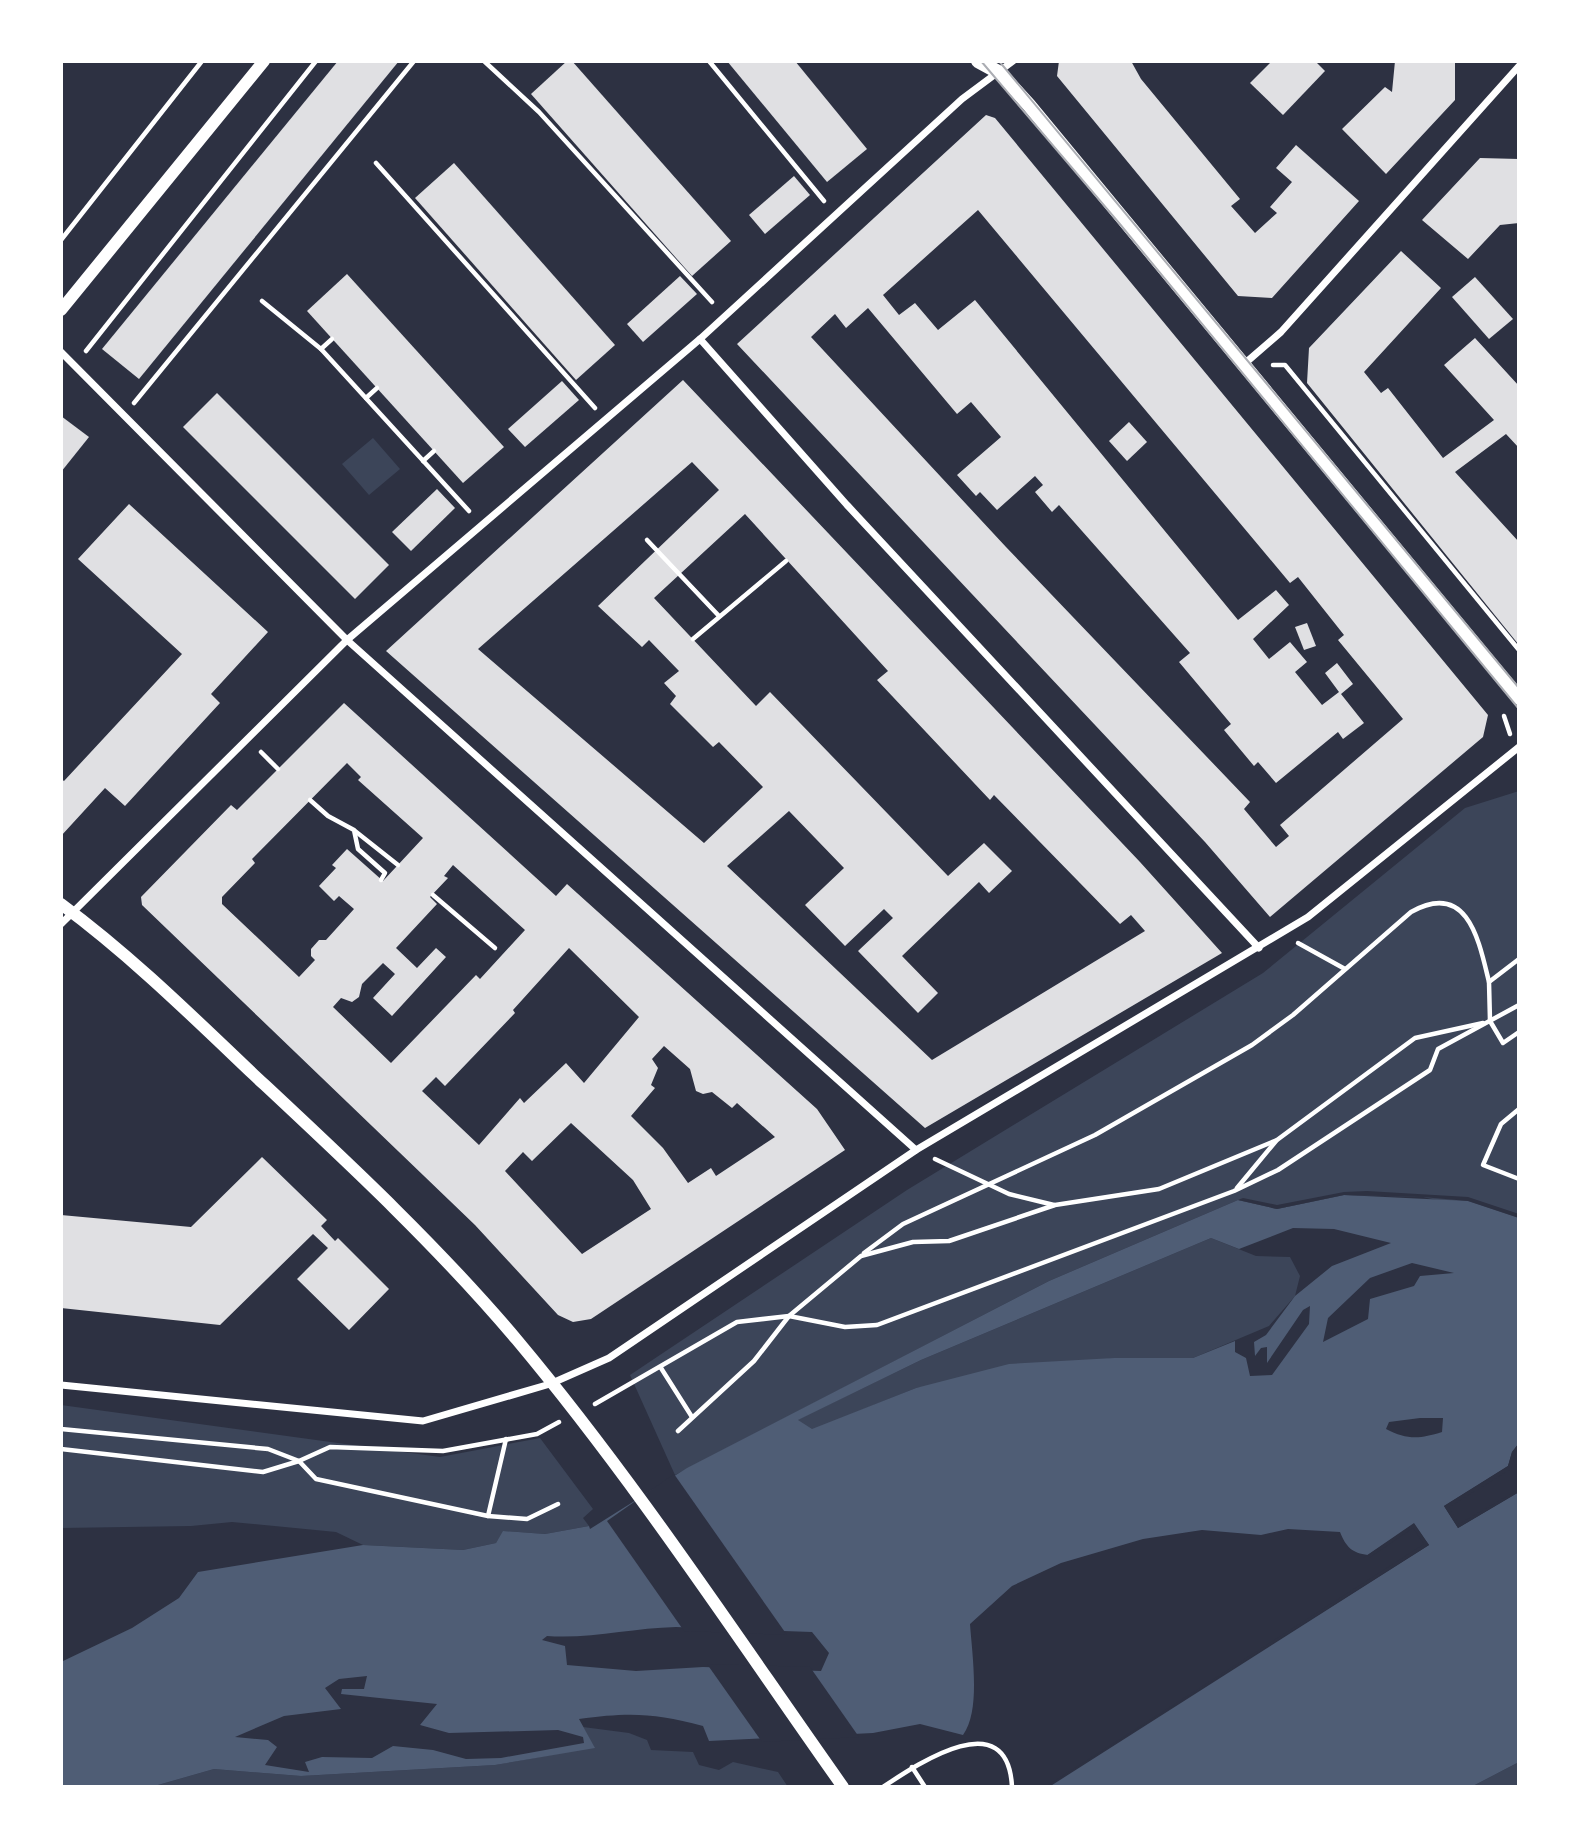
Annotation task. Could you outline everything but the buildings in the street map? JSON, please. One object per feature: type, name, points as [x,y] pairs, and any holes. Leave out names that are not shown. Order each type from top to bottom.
[{"type":"main road","points":[[978,61],[998,67],[1519,698]]},
{"type":"street","points":[[61,310],[264,61]]},
{"type":"street","points":[[61,924],[66,908],[347,640],[700,339],[998,67],[1013,61]]},
{"type":"street","points":[[1243,365],[1281,332],[1518,70],[1508,61]]},
{"type":"street","points":[[700,339],[847,505],[1259,948]]},
{"type":"street","points":[[61,352],[347,640],[916,1150]]},
{"type":"street","points":[[61,1385],[423,1421],[550,1384],[610,1357],[916,1150],[1282,935],[1519,747]]},
{"type":"street","points":[[66,908],[122,951],[401,1214],[462,1277],[575,1414],[843,1787]]},
{"type":"path","points":[[61,240],[202,61]]},
{"type":"path","points":[[75,365],[316,61]]},
{"type":"path","points":[[124,414],[414,61]]},
{"type":"path","points":[[484,61],[539,112],[725,316]]},
{"type":"path","points":[[709,61],[836,215]]},
{"type":"path","points":[[376,163],[605,419]]},
{"type":"path","points":[[262,301],[321,349],[482,525]]},
{"type":"path","points":[[321,349],[332,338]]},
{"type":"path","points":[[1243,365],[1285,365],[1519,650]]},
{"type":"path","points":[[366,398],[377,388]]},
{"type":"path","points":[[423,460],[434,451]]},
{"type":"path","points":[[647,540],[719,616]]},
{"type":"path","points":[[693,639],[786,561]]},
{"type":"path","points":[[310,800],[328,816],[354,830],[398,865]]},
{"type":"path","points":[[354,830],[358,849],[385,873],[381,880]]},
{"type":"path","points":[[433,895],[495,948]]},
{"type":"path","points":[[678,1431],[754,1361],[789,1316],[861,1255],[903,1224],[1095,1135],[1225,1061],[1293,1015],[1411,912],[1427,903],[1442,903],[1467,915],[1477,934],[1489,982],[1490,1021],[1503,1043],[1519,1032]]},
{"type":"path","points":[[1282,935],[1345,969]]},
{"type":"path","points":[[1489,982],[1519,959]]},
{"type":"path","points":[[61,1450],[263,1472],[299,1461],[330,1447],[443,1451],[537,1434],[661,1368],[737,1322],[789,1316],[845,1327],[877,1325],[1234,1191],[1278,1170],[1430,1070],[1438,1049],[1519,1005]]},
{"type":"path","points":[[861,1255],[913,1242],[949,1241],[1055,1205],[1159,1189],[1276,1140],[1415,1038],[1490,1021]]},
{"type":"path","points":[[1519,1108],[1501,1124],[1483,1165],[1519,1179]]},
{"type":"path","points":[[1234,1191],[1276,1140]]},
{"type":"path","points":[[916,1150],[1009,1194],[1055,1205]]},
{"type":"path","points":[[661,1368],[692,1417]]},
{"type":"path","points":[[61,1429],[268,1449],[299,1461],[316,1479],[488,1516],[527,1519],[558,1504]]},
{"type":"path","points":[[488,1516],[506,1439]]},
{"type":"path","points":[[883,1787],[912,1767],[949,1749],[968,1744],[988,1746],[1002,1753],[1011,1766],[1012,1787]]},
{"type":"path","points":[[912,1767],[925,1787]]},
{"type":"shaded area","points":[[373,438],[400,469],[369,495],[342,464]]},
{"type":"shaded area","points":[[1519,791],[1519,1218],[1423,1197],[1344,1195],[1277,1209],[1238,1200],[1049,1281],[675,1475],[630,1375],[907,1190],[1263,973],[1465,808]]},
{"type":"shaded area","points":[[1344,1195],[1468,1201],[1519,1218],[1519,1443],[1512,1452],[1508,1466],[1444,1506],[1458,1528],[1519,1492],[1519,1762],[1471,1787],[1049,1787],[1429,1545],[1414,1524],[1368,1555],[1350,1548],[1340,1532],[1288,1529],[1261,1535],[1202,1530],[1143,1539],[1061,1563],[1012,1586],[970,1624],[974,1697],[969,1725],[963,1735],[920,1724],[873,1733],[709,1741],[703,1726],[656,1716],[613,1715],[579,1719],[595,1748],[495,1765],[301,1776],[214,1769],[151,1787],[61,1787],[61,1662],[132,1628],[179,1598],[198,1572],[363,1545],[463,1550],[496,1543],[503,1531],[545,1534],[589,1526],[590,1529],[687,1468],[1049,1281],[1238,1200],[1277,1209]],"holes":[[[1293,1228],[1334,1229],[1391,1243],[1332,1266],[1295,1296],[1266,1335],[1254,1342],[1255,1356],[1261,1348],[1267,1347],[1267,1363],[1303,1310],[1310,1306],[1309,1324],[1272,1375],[1250,1376],[1246,1358],[1235,1352],[1235,1341],[1193,1358],[1114,1358],[1009,1364],[916,1388],[812,1429],[798,1420],[921,1360],[1211,1238],[1239,1249]],[[1412,1263],[1454,1273],[1420,1276],[1414,1286],[1370,1299],[1368,1319],[1323,1342],[1328,1318],[1370,1278]],[[1420,1418],[1443,1418],[1442,1432],[1420,1437],[1407,1437],[1386,1429],[1389,1422]],[[676,1627],[812,1632],[829,1653],[821,1671],[703,1667],[636,1671],[567,1665],[565,1646],[542,1640],[547,1636],[580,1636]],[[367,1676],[364,1689],[342,1689],[341,1694],[437,1704],[420,1725],[449,1733],[558,1730],[583,1737],[584,1743],[501,1758],[466,1759],[433,1750],[393,1746],[372,1758],[322,1757],[305,1762],[309,1772],[265,1765],[277,1747],[268,1740],[235,1737],[284,1716],[341,1709],[325,1688],[339,1679]]]},
{"type":"shaded area","points":[[1211,1238],[1256,1256],[1290,1257],[1300,1276],[1295,1296],[1269,1326],[1193,1358],[1114,1358],[916,1388],[812,1430],[797,1420],[921,1360]]},
{"type":"shaded area","points":[[61,1405],[440,1457],[540,1438],[593,1509],[583,1518],[589,1526],[545,1534],[504,1531],[496,1543],[463,1550],[363,1545],[336,1532],[232,1522],[191,1526],[61,1528]]},
{"type":"shaded area","points":[[583,1727],[629,1733],[647,1740],[651,1750],[693,1752],[699,1765],[719,1770],[733,1762],[778,1772],[788,1787],[151,1787],[214,1769],[301,1776],[495,1765],[594,1747]]},
{"type":"shaded area","points":[[1519,1762],[1519,1787],[1471,1787]]},
{"type":"pier","points":[[1344,1192],[1468,1197],[1519,1214],[1519,1218],[1468,1201],[1423,1197],[1344,1195],[1277,1209],[1238,1200],[1243,1198],[1277,1205]]},
{"type":"pier","points":[[1519,1443],[1511,1469],[1449,1507],[1459,1524],[1519,1489],[1519,1492],[1458,1528],[1444,1506],[1508,1466],[1512,1452]]},
{"type":"pier","points":[[674,1474],[787,1635],[684,1631],[607,1521]]},
{"type":"pier","points":[[1414,1523],[1429,1545],[1045,1787],[1424,1544],[1413,1528],[1369,1558],[1363,1558]]},
{"type":"pier","points":[[707,1664],[810,1667],[859,1737],[762,1742]]},
{"type":"tram line","points":[[981,61],[1119,223],[1519,709]]},
{"type":"tram line","points":[[999,61],[1519,688]]}]
